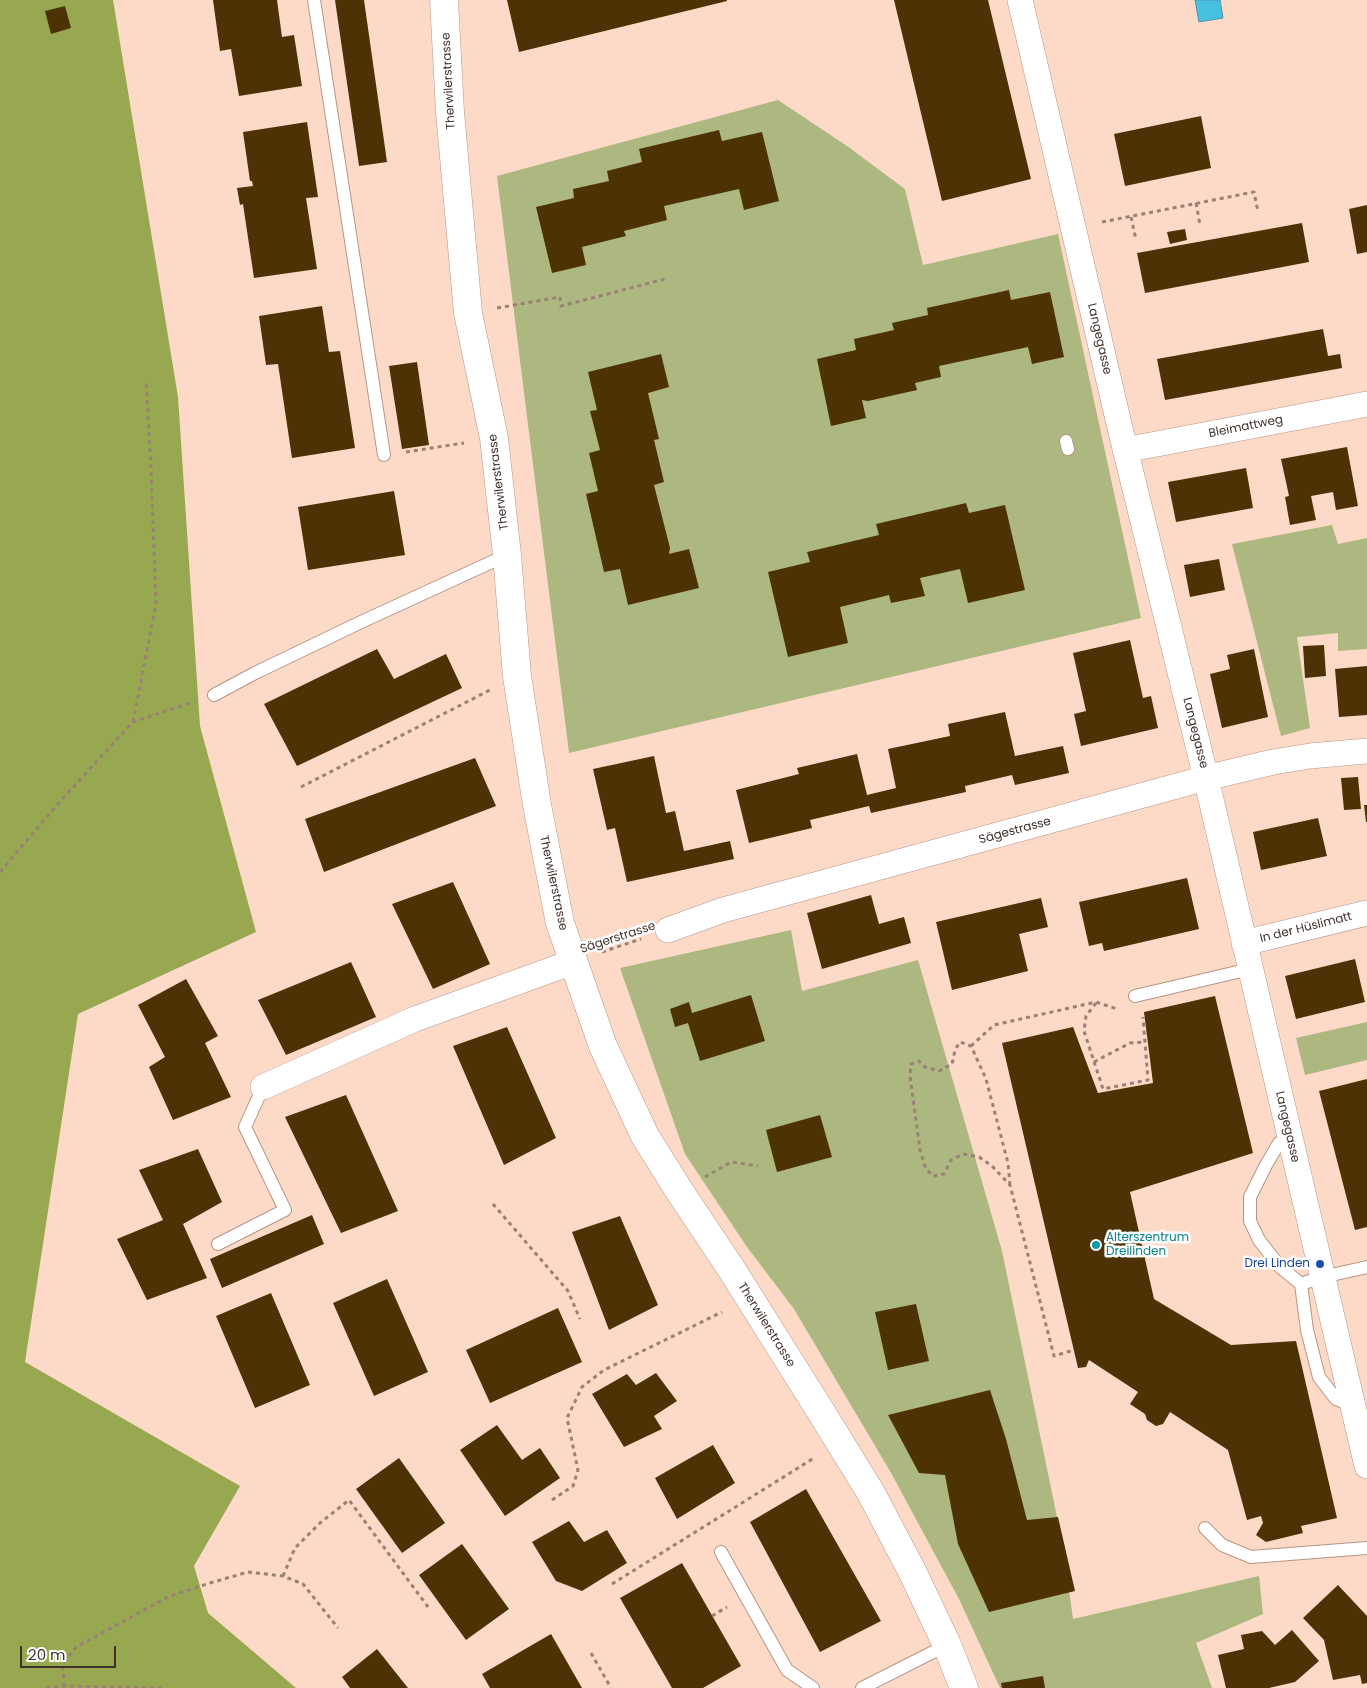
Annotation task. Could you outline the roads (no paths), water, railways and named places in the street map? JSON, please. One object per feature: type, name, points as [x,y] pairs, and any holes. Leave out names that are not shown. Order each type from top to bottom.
[{"type":"main road","name":"Therwilerstrasse","points":[[444,0],[450,112],[468,312],[494,438],[507,554],[517,676],[537,805],[560,923],[603,1046],[645,1136],[840,1441],[871,1493],[913,1573],[947,1645],[964,1688]]},
{"type":"street","name":"Langegasse","points":[[1020,0],[1125,450],[1206,778],[1290,1137],[1312,1281],[1353,1406],[1367,1466]]},
{"type":"street","name":"Bleimattweg","points":[[1125,450],[1367,404]]},
{"type":"street","name":"Sägestrasse","points":[[668,930],[723,910],[1206,778],[1273,762],[1310,756],[1367,751]]},
{"type":"street","name":"In der Hüslimatt","points":[[1244,943],[1367,913]]},
{"type":"street","points":[[262,1087],[415,1019],[573,962]]},
{"type":"lane","points":[[314,0],[384,455]]},
{"type":"lane","points":[[214,695],[255,673],[507,554]]},
{"type":"lane","points":[[1135,996],[1250,969]]},
{"type":"lane","points":[[218,1244],[284,1210],[245,1127],[262,1087]]},
{"type":"lane","points":[[1290,1137],[1279,1143],[1250,1197],[1250,1221],[1259,1240],[1280,1267],[1312,1281],[1367,1267]]},
{"type":"lane","points":[[1205,1528],[1222,1545],[1251,1557],[1367,1548]]},
{"type":"lane","points":[[721,1552],[787,1670],[813,1688]]},
{"type":"lane","points":[[862,1688],[947,1645]]},
{"type":"water","points":[[1195,0],[1220,0],[1223,18],[1199,22]]},
{"type":"place","name":"Alterszentrum Dreilinden","points":[[1096,1245]]},
{"type":"place","name":"Drei Linden","points":[[1320,1264]]}]
